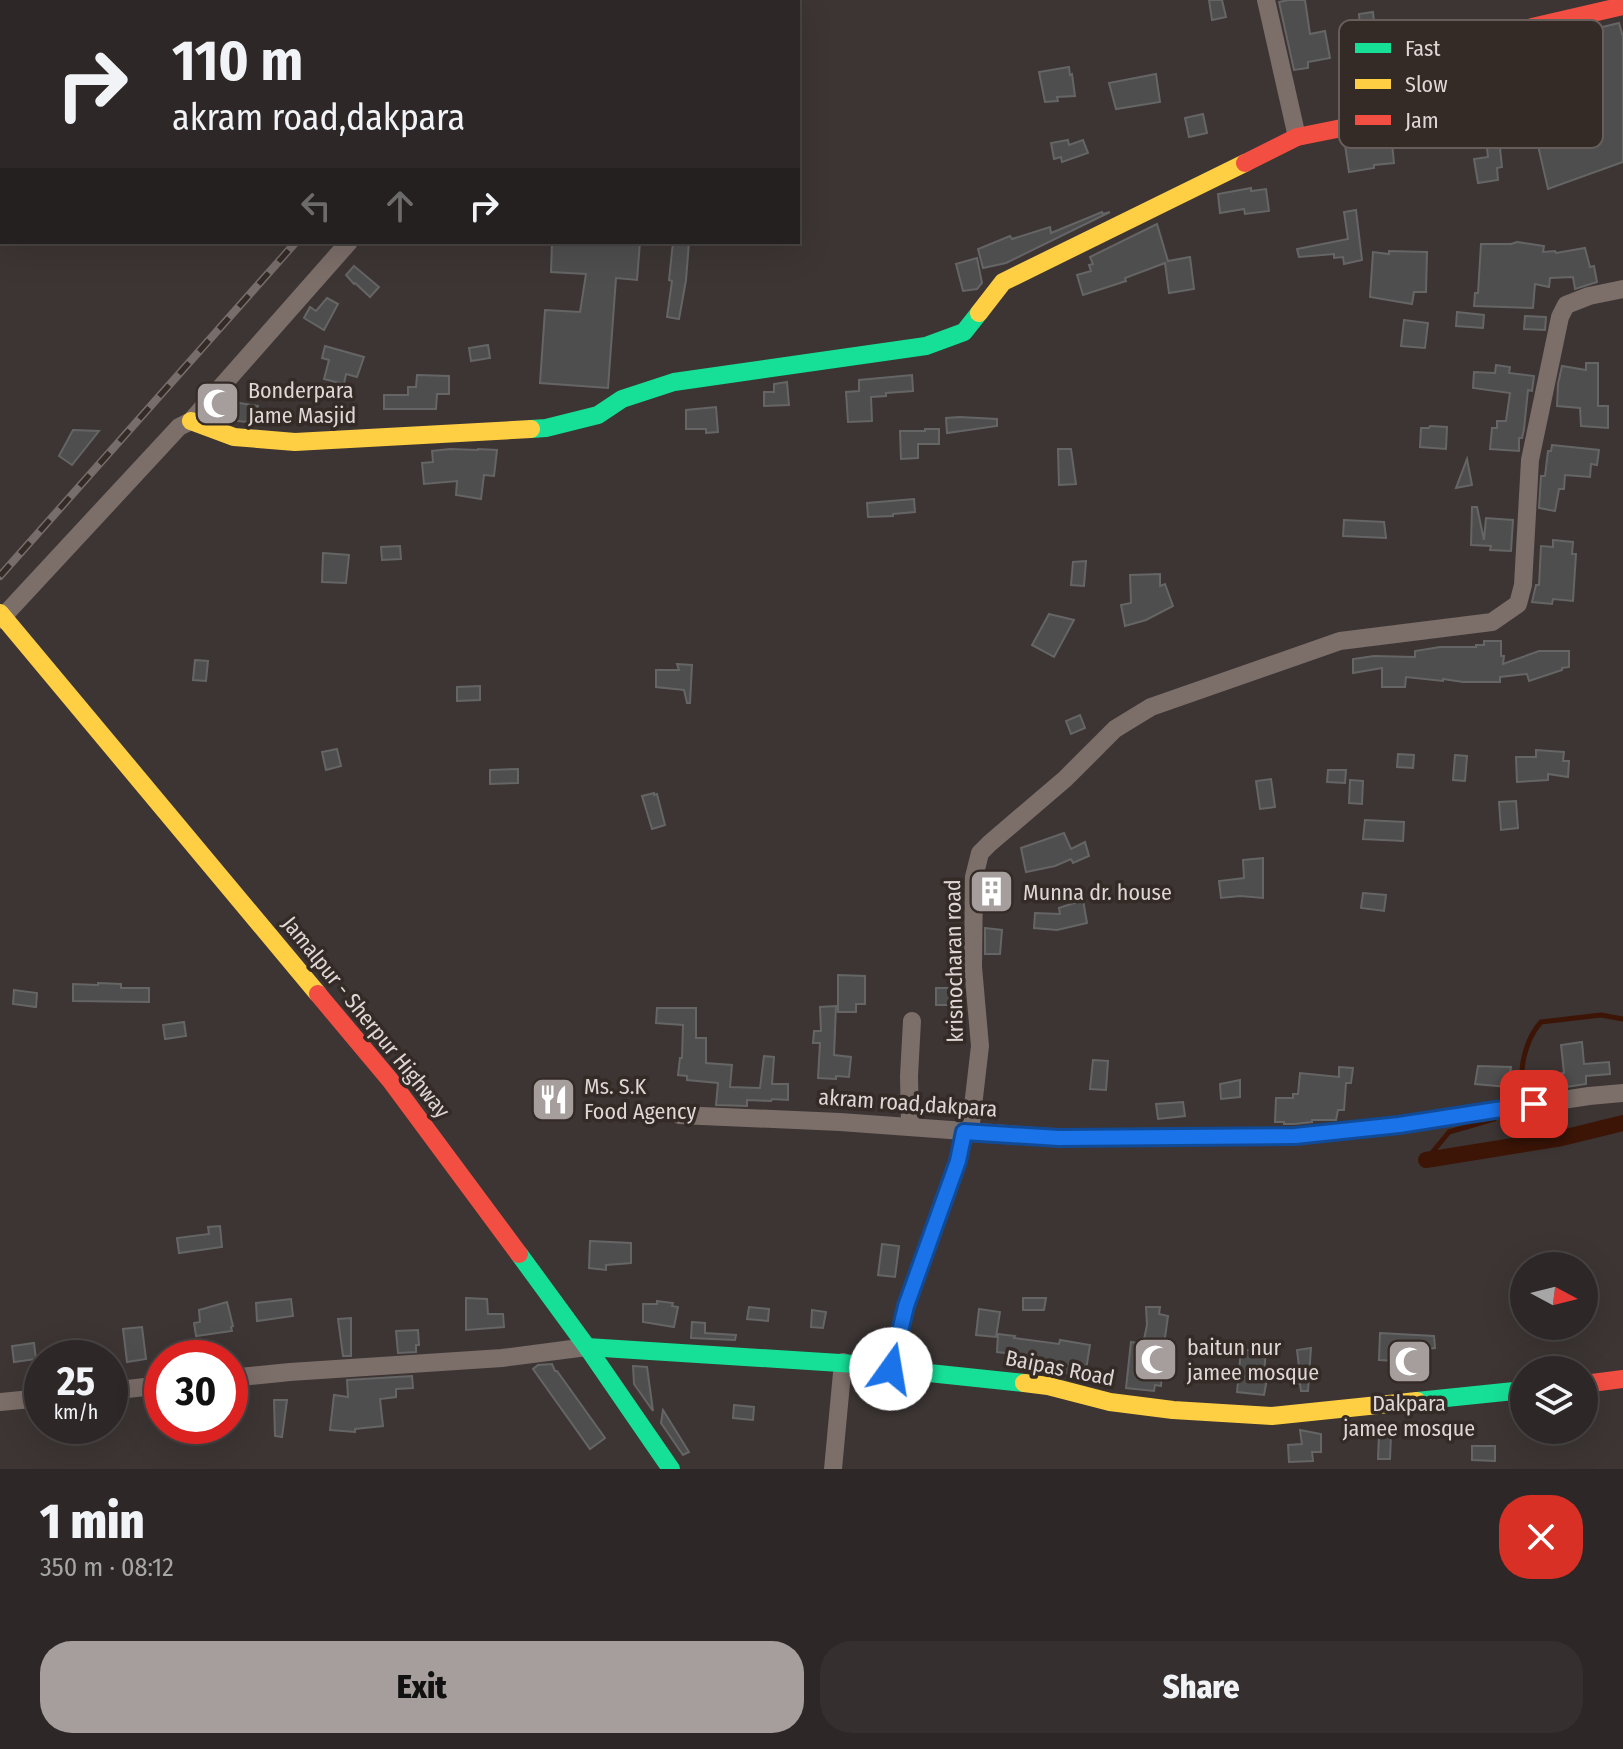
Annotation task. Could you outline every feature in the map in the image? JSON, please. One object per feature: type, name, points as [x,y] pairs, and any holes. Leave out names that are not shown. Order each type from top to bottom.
[{"type":"street","points":[[1266,0],[1297,137]]},
{"type":"street","points":[[1562,20],[1623,6]]},
{"type":"street","points":[[191,421],[234,437],[295,442],[546,428],[598,415],[622,399],[674,382],[926,346],[964,332],[1003,282],[1297,137],[1339,129]]},
{"type":"street","points":[[1,617],[179,427],[191,421],[347,244]]},
{"type":"street","name":"krisnocharan road","points":[[891,1369],[906,1306],[967,1132],[980,1046],[973,967],[974,877],[980,853],[1065,779],[1115,729],[1151,707],[1340,641],[1492,622],[1518,604],[1523,585],[1530,460],[1560,317],[1566,305],[1589,296],[1623,289]]},
{"type":"street","name":"Jamalpur - Sherpur Highway","points":[[1,617],[390,1080],[587,1347],[671,1469]]},
{"type":"street","points":[[910,1127],[912,1021]]},
{"type":"street","name":"akram road,dakpara","points":[[679,1115],[773,1118],[1047,1137],[1295,1136],[1399,1125],[1623,1093]]},
{"type":"street","points":[[248,1376],[502,1358],[587,1347]]},
{"type":"street","name":"Baipas Road","points":[[587,1347],[843,1362],[1048,1386],[1110,1402],[1173,1410],[1272,1416],[1510,1391]]},
{"type":"street","points":[[833,1469],[843,1362]]},
{"type":"street","points":[[1598,1382],[1623,1379]]},
{"type":"street","points":[[0,1402],[24,1400]]},
{"type":"building","points":[[1209,0],[1222,0],[1226,17],[1212,20]]},
{"type":"building","points":[[1305,0],[1310,34],[1325,31],[1330,58],[1308,62],[1308,68],[1294,70],[1279,2]]},
{"type":"building","points":[[1373,12],[1374,20],[1359,20],[1359,14]]},
{"type":"building","points":[[1619,23],[1623,37],[1623,162],[1548,189],[1539,148],[1603,148],[1603,27]]},
{"type":"building","points":[[1069,67],[1075,96],[1057,97],[1058,101],[1045,102],[1039,72]]},
{"type":"building","points":[[1156,74],[1160,102],[1116,109],[1109,83]]},
{"type":"building","points":[[1203,114],[1207,133],[1189,137],[1185,118]]},
{"type":"building","points":[[1068,140],[1069,145],[1083,140],[1088,153],[1062,162],[1061,157],[1054,159],[1051,143]]},
{"type":"building","points":[[1345,148],[1392,148],[1394,163],[1349,172]]},
{"type":"building","points":[[1487,148],[1500,148],[1502,167],[1497,168],[1498,180],[1478,183],[1474,159],[1488,157]]},
{"type":"building","points":[[1251,188],[1251,191],[1266,189],[1269,211],[1245,214],[1244,209],[1220,213],[1218,194]]},
{"type":"building","points":[[1356,210],[1362,260],[1344,264],[1343,257],[1334,258],[1334,254],[1299,257],[1297,249],[1348,239],[1344,212]]},
{"type":"building","points":[[1102,212],[1110,212],[1006,263],[983,268],[978,249],[1010,236],[1012,239],[1050,227],[1051,233]]},
{"type":"building","points":[[1157,224],[1168,261],[1190,257],[1194,289],[1169,293],[1165,263],[1125,278],[1126,281],[1083,295],[1077,275],[1091,271],[1089,265],[1093,264],[1090,257]]},
{"type":"building","points":[[1517,242],[1544,246],[1543,252],[1585,248],[1590,267],[1594,266],[1597,282],[1575,289],[1573,277],[1550,278],[1549,287],[1535,284],[1533,308],[1474,306],[1475,293],[1478,293],[1481,244]]},
{"type":"building","points":[[552,244],[640,244],[637,280],[616,278],[608,388],[540,383],[545,310],[580,312],[586,274],[551,272]]},
{"type":"building","points":[[673,244],[689,244],[679,319],[667,317],[672,281],[669,280]]},
{"type":"building","points":[[1389,251],[1427,252],[1426,292],[1414,292],[1412,304],[1370,297],[1373,252],[1389,254]]},
{"type":"building","points":[[977,258],[982,283],[977,289],[963,291],[956,264]]},
{"type":"building","points":[[354,266],[379,287],[370,297],[346,275]]},
{"type":"building","points":[[327,298],[338,304],[324,330],[304,318],[310,307],[316,311]]},
{"type":"building","points":[[1457,312],[1484,315],[1483,328],[1456,326]]},
{"type":"building","points":[[1525,316],[1546,317],[1545,330],[1524,329]]},
{"type":"building","points":[[1404,320],[1428,323],[1425,348],[1401,346]]},
{"type":"building","points":[[488,345],[490,358],[471,361],[469,348]]},
{"type":"building","points":[[325,346],[364,357],[357,377],[346,374],[344,384],[324,379],[329,360],[322,358]]},
{"type":"building","points":[[1586,363],[1598,363],[1598,406],[1608,406],[1608,428],[1581,426],[1580,408],[1557,406],[1562,366],[1586,370]]},
{"type":"building","points":[[1496,365],[1510,367],[1509,373],[1534,376],[1532,391],[1528,390],[1519,451],[1490,449],[1492,428],[1497,428],[1497,421],[1506,421],[1510,393],[1473,388],[1474,372],[1495,373]]},
{"type":"building","points":[[417,375],[449,376],[449,394],[437,394],[436,409],[384,409],[384,395],[408,395],[408,387],[416,387]]},
{"type":"building","points":[[912,375],[913,391],[871,397],[872,421],[848,422],[846,392],[859,391],[859,380]]},
{"type":"building","points":[[787,382],[789,405],[764,406],[764,392],[774,392],[774,384]]},
{"type":"building","points":[[228,401],[258,406],[255,423],[225,417]]},
{"type":"building","points":[[716,407],[718,432],[686,429],[686,410]]},
{"type":"building","points":[[946,418],[997,419],[997,426],[947,433]]},
{"type":"building","points":[[1447,427],[1446,449],[1420,447],[1421,428]]},
{"type":"building","points":[[939,429],[939,444],[918,444],[918,458],[901,459],[900,431]]},
{"type":"building","points":[[73,430],[99,431],[72,465],[59,456]]},
{"type":"building","points":[[1552,445],[1599,450],[1597,465],[1591,464],[1590,477],[1565,475],[1564,489],[1559,489],[1555,511],[1539,508],[1541,476],[1545,476],[1548,451],[1551,451]]},
{"type":"building","points":[[1058,449],[1071,449],[1076,484],[1059,485]]},
{"type":"building","points":[[497,450],[494,476],[484,475],[481,499],[456,495],[457,481],[424,484],[422,463],[433,462],[432,451]]},
{"type":"building","points":[[1467,459],[1472,485],[1456,488]]},
{"type":"building","points":[[914,499],[915,512],[868,517],[867,503]]},
{"type":"building","points":[[1472,507],[1477,507],[1484,540],[1486,518],[1513,520],[1511,551],[1471,545]]},
{"type":"building","points":[[1344,520],[1384,522],[1386,538],[1343,536]]},
{"type":"building","points":[[1553,540],[1573,542],[1572,554],[1576,554],[1573,601],[1553,599],[1552,604],[1532,602],[1536,585],[1539,585],[1541,546],[1553,547]]},
{"type":"building","points":[[400,546],[401,559],[382,560],[381,547]]},
{"type":"building","points":[[323,553],[349,555],[346,583],[322,582]]},
{"type":"building","points":[[1086,561],[1084,586],[1071,585],[1073,562]]},
{"type":"building","points":[[1160,574],[1160,586],[1165,584],[1173,606],[1146,620],[1125,626],[1121,605],[1131,603],[1130,575]]},
{"type":"building","points":[[1049,614],[1074,620],[1054,657],[1032,645]]},
{"type":"building","points":[[1484,641],[1501,641],[1503,664],[1539,651],[1569,651],[1569,667],[1529,681],[1527,674],[1500,677],[1500,682],[1406,677],[1405,687],[1382,687],[1382,668],[1353,673],[1353,659],[1415,657],[1415,651],[1476,647],[1484,645]]},
{"type":"building","points":[[195,660],[208,661],[206,681],[193,680]]},
{"type":"building","points":[[677,664],[692,665],[690,703],[687,703],[684,690],[656,687],[656,670],[679,670]]},
{"type":"building","points":[[480,686],[480,700],[457,701],[457,687]]},
{"type":"building","points":[[1080,715],[1085,728],[1071,734],[1066,721]]},
{"type":"building","points":[[337,749],[341,766],[326,770],[322,752]]},
{"type":"building","points":[[1536,750],[1564,752],[1563,761],[1569,761],[1568,777],[1548,774],[1548,780],[1517,782],[1516,757],[1536,757]]},
{"type":"building","points":[[1398,754],[1414,755],[1413,768],[1397,767]]},
{"type":"building","points":[[1455,755],[1467,756],[1465,781],[1453,780]]},
{"type":"building","points":[[518,769],[518,783],[490,784],[490,770]]},
{"type":"building","points":[[1328,770],[1346,770],[1345,783],[1327,782]]},
{"type":"building","points":[[1271,779],[1275,807],[1260,809],[1256,781]]},
{"type":"building","points":[[1350,780],[1363,781],[1362,804],[1349,803]]},
{"type":"building","points":[[657,794],[665,825],[652,829],[642,796]]},
{"type":"building","points":[[1516,801],[1518,828],[1501,830],[1499,802]]},
{"type":"building","points":[[1365,820],[1404,822],[1403,841],[1363,839]]},
{"type":"building","points":[[1064,833],[1071,849],[1085,842],[1089,856],[1073,863],[1071,859],[1026,872],[1021,848]]},
{"type":"building","points":[[1263,858],[1263,898],[1221,898],[1219,881],[1244,878],[1243,860]]},
{"type":"building","name":"Munna dr. house","points":[[987,875],[1006,878],[1004,900],[986,899]]},
{"type":"building","points":[[1363,893],[1386,895],[1384,911],[1361,908]]},
{"type":"building","points":[[1083,900],[1087,923],[1057,930],[1034,928],[1035,913],[1060,914],[1059,908]]},
{"type":"building","points":[[985,928],[1002,930],[1000,954],[985,954]]},
{"type":"building","points":[[838,975],[865,976],[865,1004],[856,1004],[856,1012],[838,1012]]},
{"type":"building","points":[[73,984],[121,984],[121,988],[149,988],[149,1002],[73,1001]]},
{"type":"building","points":[[936,988],[952,988],[952,1005],[936,1005]]},
{"type":"building","points":[[14,990],[37,993],[36,1007],[13,1004]]},
{"type":"building","points":[[836,1006],[834,1055],[851,1057],[849,1077],[818,1078],[820,1043],[813,1043],[814,1031],[821,1031],[820,1007]]},
{"type":"building","points":[[657,1008],[696,1008],[696,1038],[706,1038],[706,1063],[732,1065],[730,1087],[760,1088],[764,1056],[774,1057],[772,1084],[788,1084],[788,1100],[747,1100],[747,1106],[716,1105],[718,1083],[687,1080],[687,1076],[678,1075],[683,1025],[656,1023]]},
{"type":"building","points":[[184,1022],[186,1036],[165,1039],[163,1025]]},
{"type":"building","points":[[1582,1042],[1584,1064],[1609,1062],[1610,1074],[1586,1076],[1586,1084],[1553,1089],[1550,1075],[1564,1073],[1561,1045]]},
{"type":"building","points":[[1093,1060],[1108,1061],[1106,1090],[1090,1089]]},
{"type":"building","points":[[1478,1066],[1511,1067],[1508,1087],[1475,1084]]},
{"type":"building","points":[[1339,1067],[1353,1068],[1351,1083],[1346,1083],[1344,1110],[1338,1110],[1336,1120],[1294,1124],[1275,1122],[1276,1098],[1293,1098],[1293,1094],[1298,1094],[1300,1073],[1339,1077]]},
{"type":"building","points":[[1240,1080],[1240,1097],[1221,1099],[1220,1084]]},
{"type":"building","points":[[1183,1102],[1185,1116],[1158,1119],[1156,1104]]},
{"type":"building","points":[[220,1226],[222,1247],[179,1253],[177,1238],[209,1234],[208,1227]]},
{"type":"building","points":[[590,1241],[631,1243],[631,1263],[606,1265],[606,1270],[589,1268]]},
{"type":"building","points":[[882,1244],[899,1246],[895,1277],[878,1275]]},
{"type":"building","points":[[466,1298],[487,1299],[488,1314],[503,1314],[504,1327],[466,1330]]},
{"type":"building","points":[[1023,1298],[1046,1298],[1044,1310],[1023,1310]]},
{"type":"building","points":[[291,1299],[293,1316],[257,1321],[256,1303]]},
{"type":"building","points":[[657,1301],[673,1303],[672,1306],[678,1307],[674,1327],[643,1322],[643,1304],[657,1304]]},
{"type":"building","points":[[227,1302],[232,1331],[196,1336],[194,1323],[200,1322],[199,1310]]},
{"type":"building","points":[[749,1307],[769,1309],[768,1321],[747,1319]]},
{"type":"building","points":[[1146,1307],[1160,1307],[1159,1314],[1168,1316],[1161,1386],[1155,1385],[1154,1391],[1126,1388],[1131,1342],[1143,1344],[1147,1325]]},
{"type":"building","points":[[979,1309],[1000,1312],[996,1337],[976,1335]]},
{"type":"building","points":[[812,1310],[826,1312],[823,1328],[811,1327]]},
{"type":"building","points":[[351,1318],[351,1356],[343,1356],[338,1319]]},
{"type":"building","points":[[692,1322],[705,1323],[705,1333],[736,1335],[735,1340],[691,1338]]},
{"type":"building","points":[[142,1327],[144,1359],[128,1362],[128,1340],[124,1340],[123,1329]]},
{"type":"building","points":[[418,1330],[416,1352],[398,1353],[396,1331]]},
{"type":"building","points":[[1380,1333],[1434,1336],[1435,1348],[1415,1350],[1414,1362],[1379,1360]]},
{"type":"building","points":[[998,1334],[1059,1344],[1060,1340],[1090,1345],[1085,1376],[1032,1368],[1033,1356],[997,1352]]},
{"type":"building","points":[[24,1344],[24,1361],[14,1362],[12,1346]]},
{"type":"building","points":[[1311,1348],[1308,1391],[1301,1391],[1300,1384],[1293,1384],[1294,1367],[1299,1367],[1297,1350]]},
{"type":"building","points":[[1241,1350],[1266,1351],[1264,1373],[1268,1374],[1264,1395],[1237,1392]]},
{"type":"building","points":[[552,1364],[605,1438],[590,1449],[533,1369],[538,1365]]},
{"type":"building","points":[[633,1366],[647,1367],[653,1411],[634,1384]]},
{"type":"building","points":[[412,1376],[413,1388],[396,1389],[396,1397],[380,1399],[383,1426],[355,1429],[355,1432],[330,1430],[334,1395],[348,1397],[347,1380]]},
{"type":"building","points":[[274,1400],[287,1400],[282,1437],[275,1436]]},
{"type":"building","points":[[734,1405],[754,1407],[753,1420],[733,1418]]},
{"type":"building","points":[[663,1410],[689,1452],[683,1455],[661,1423]]},
{"type":"building","points":[[1300,1430],[1321,1434],[1321,1452],[1312,1452],[1313,1461],[1289,1462],[1288,1445],[1302,1444]]},
{"type":"building","points":[[1379,1434],[1391,1435],[1390,1459],[1378,1459]]},
{"type":"building","points":[[1472,1446],[1495,1446],[1495,1461],[1472,1460]]},
{"type":"waterway","points":[[1514,1102],[1521,1086],[1527,1047],[1541,1022],[1601,1015],[1623,1019]]},
{"type":"waterway","points":[[1426,1160],[1449,1132],[1494,1119]]},
{"type":"waterway","points":[[1426,1160],[1562,1138],[1623,1123]]},
{"type":"railway","points":[[0,576],[294,244]]},
{"type":"traffic: fast","points":[[531,429],[598,415],[622,399],[674,382],[926,346],[964,332],[979,313]]},
{"type":"traffic: fast","points":[[519,1254],[671,1469]]},
{"type":"traffic: fast","points":[[587,1347],[871,1365],[1024,1383]]},
{"type":"traffic: fast","points":[[1417,1401],[1510,1391]]},
{"type":"traffic: slow","points":[[979,313],[1003,282],[1245,163]]},
{"type":"traffic: slow","points":[[191,421],[234,437],[295,442],[531,429]]},
{"type":"traffic: slow","points":[[0,613],[318,994]]},
{"type":"traffic: slow","points":[[1024,1383],[1110,1402],[1173,1410],[1272,1416],[1417,1401]]},
{"type":"traffic: jam","points":[[1562,20],[1623,6]]},
{"type":"traffic: jam","points":[[1245,163],[1297,137],[1339,129]]},
{"type":"traffic: jam","points":[[318,994],[390,1080],[519,1254]]},
{"type":"traffic: jam","points":[[1598,1382],[1623,1379]]},
{"type":"place","name":"Bonderpara Jame Masjid","points":[[217,403]]},
{"type":"place","name":"Munna dr. house","points":[[992,892]]},
{"type":"place","name":"Ms. S.K Food Agency","points":[[553,1099]]},
{"type":"place","name":"baitun nur jamee mosque","points":[[1156,1360]]},
{"type":"place","name":"Dakpara jamee mosque","points":[[1409,1362]]},
{"type":"route","points":[[891,1369],[906,1306],[958,1161],[964,1132],[1059,1138],[1295,1136],[1399,1125],[1534,1104]]}]
